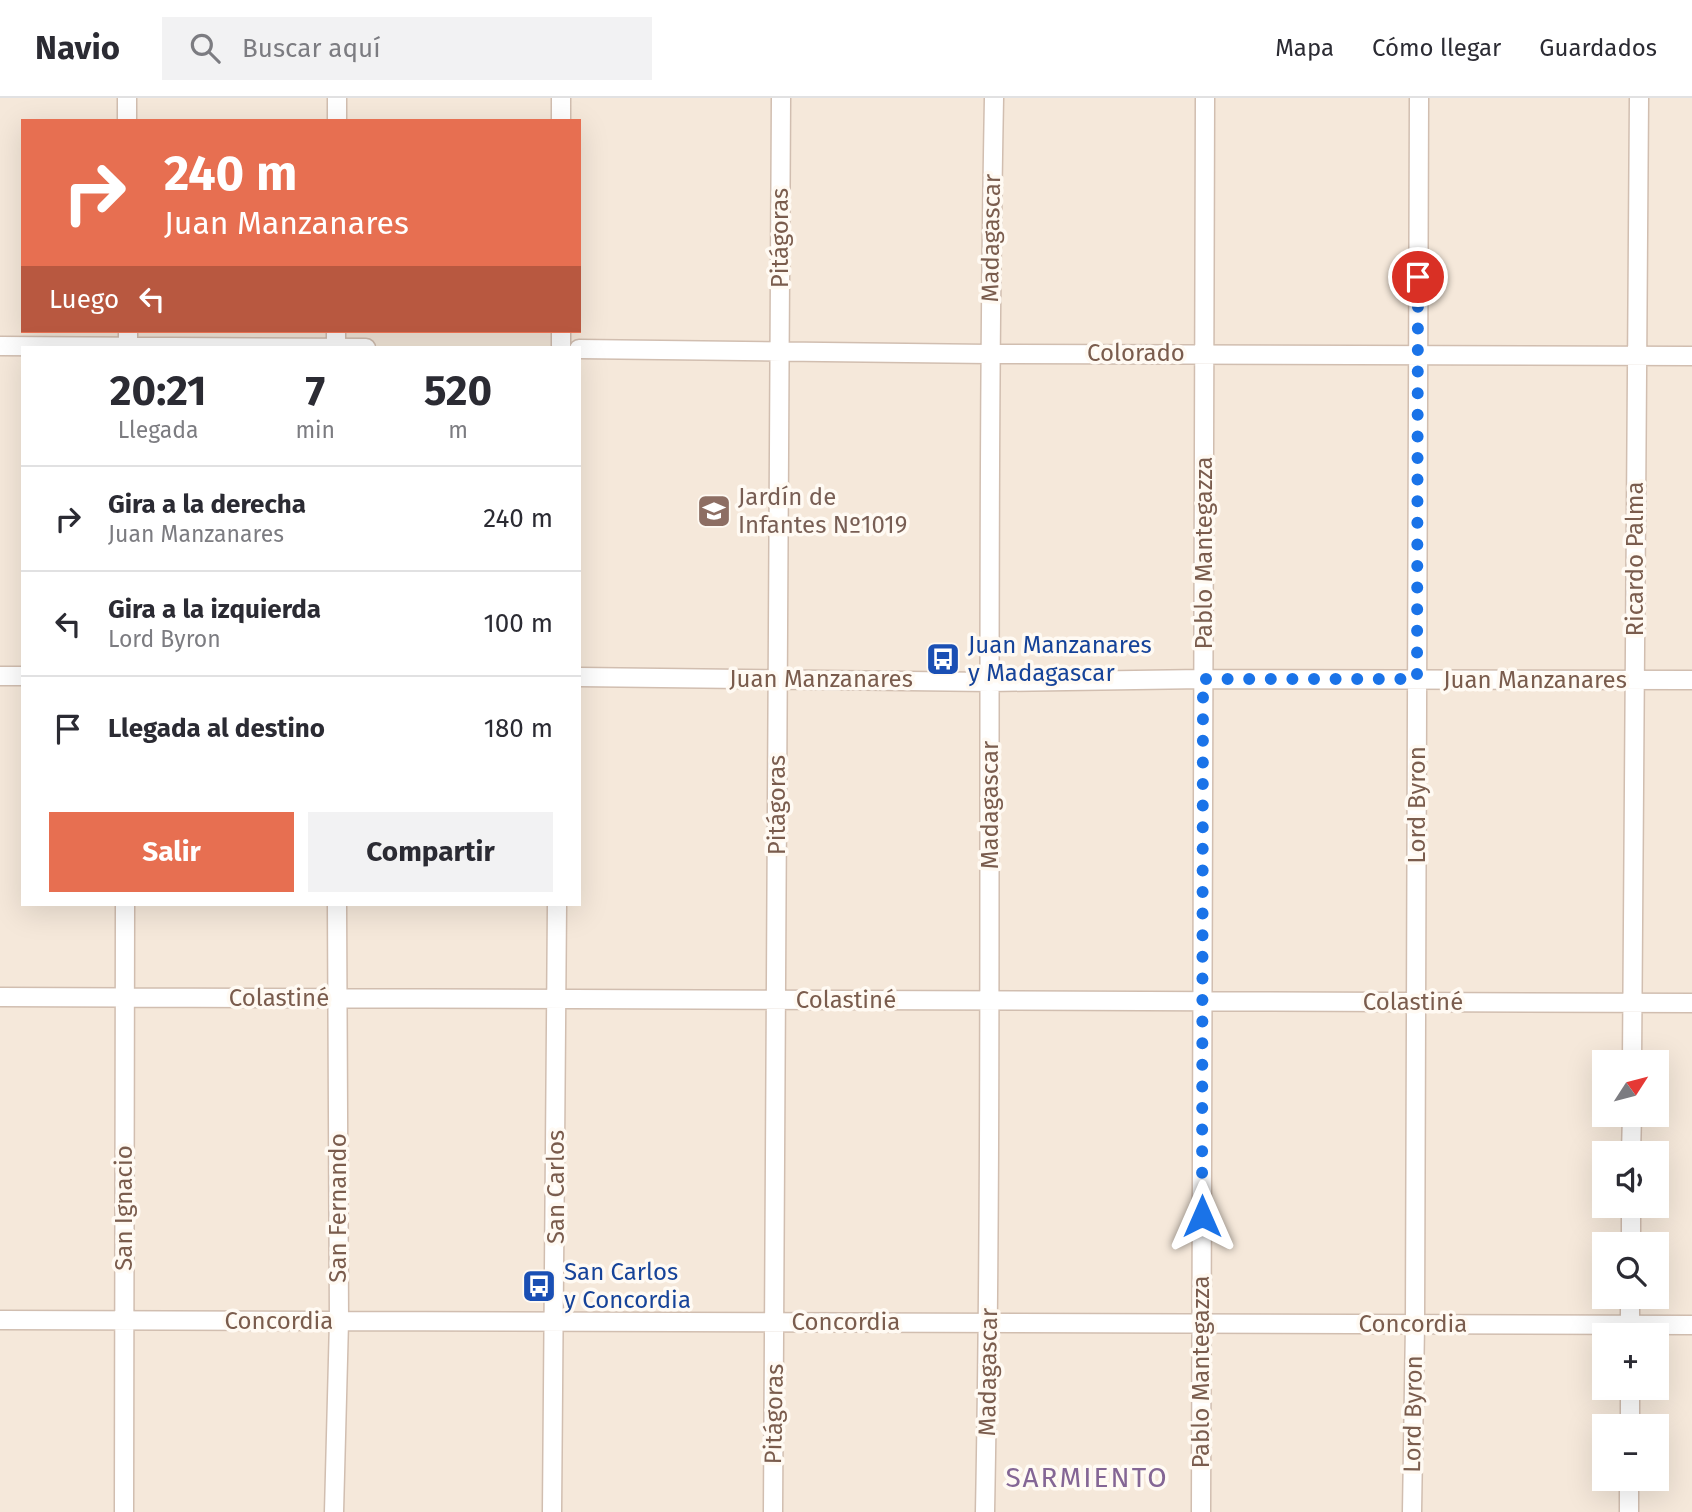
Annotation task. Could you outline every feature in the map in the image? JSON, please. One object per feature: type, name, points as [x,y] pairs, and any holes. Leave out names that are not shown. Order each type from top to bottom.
[{"type":"street","points":[[127,98],[127,119]]},
{"type":"street","points":[[337,98],[337,119]]},
{"type":"street","points":[[561,98],[561,119]]},
{"type":"street","name":"Pitágoras","points":[[773,1512],[781,98]]},
{"type":"street","name":"Madagascar","points":[[985,1512],[989,1323],[989,354],[994,98]]},
{"type":"street","name":"Pablo Mantegazza","points":[[1201,1512],[1205,98]]},
{"type":"street","name":"Lord Byron","points":[[1412,1512],[1419,98]]},
{"type":"street","name":"Ricardo Palma","points":[[1632,1050],[1639,98]]},
{"type":"street","points":[[0,346],[128,342],[267,346]]},
{"type":"street","name":"Colorado","points":[[581,349],[989,354],[1692,355]]},
{"type":"street","points":[[0,676],[21,676]]},
{"type":"street","name":"Juan Manzanares","points":[[581,677],[990,682],[1203,679],[1692,680]]},
{"type":"street","name":"San Ignacio","points":[[124,1512],[125,906]]},
{"type":"street","name":"San Fernando","points":[[334,1512],[339,1321],[337,906]]},
{"type":"street","name":"San Carlos","points":[[552,1512],[557,906]]},
{"type":"street","name":"Colastiné","points":[[0,997],[1692,1003]]},
{"type":"street","name":"Concordia","points":[[0,1320],[1415,1324],[1592,1329]]},
{"type":"street","name":"Concordia","points":[[1669,1327],[1692,1325]]},
{"type":"street","points":[[1629,1491],[1629,1512]]},
{"type":"shaded area","points":[[0,98],[1692,98],[1692,1512],[0,1512]]},
{"type":"place","name":"Jardín de Infantes Nº1019","points":[[714,511]]},
{"type":"place","name":"Juan Manzanares y Madagascar","points":[[943,659]]},
{"type":"place","name":"San Carlos y Concordia","points":[[539,1286]]},
{"type":"district","name":"SARMIENTO","points":[[1087,1477]]},
{"type":"route","points":[[1202,1216],[1203,679],[1417,679],[1418,277]]}]
